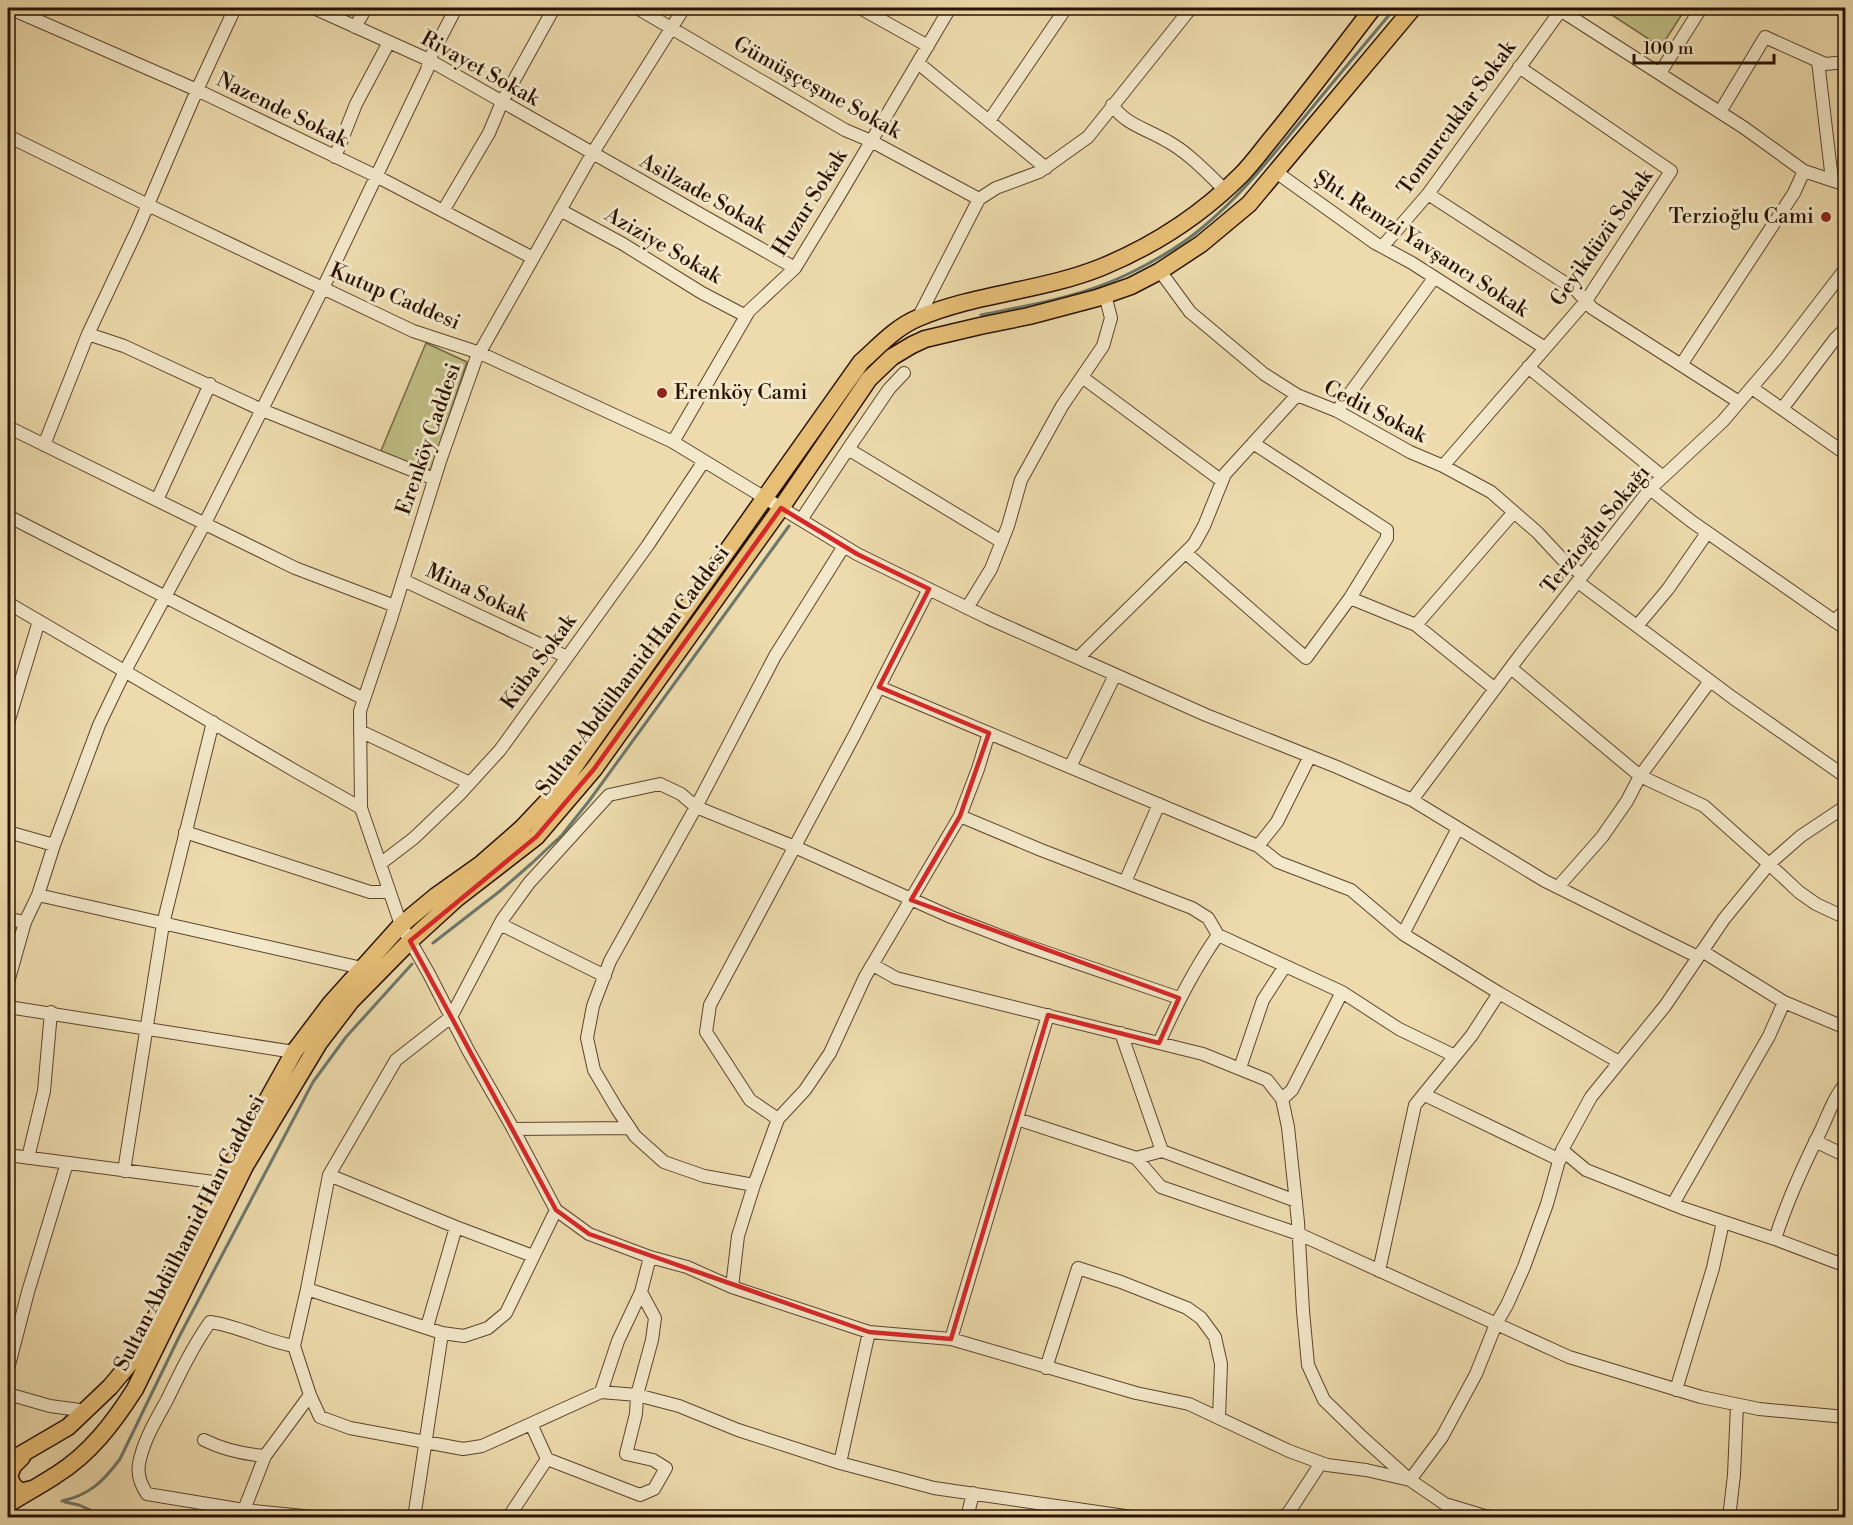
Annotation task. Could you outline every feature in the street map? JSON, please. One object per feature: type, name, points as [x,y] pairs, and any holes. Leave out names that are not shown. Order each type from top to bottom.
[{"type":"main road","name":"Sultan Abdülhamid Han Caddesi","points":[[8,1462],[59,1433],[87,1411],[131,1362],[161,1307],[221,1183],[294,1052],[331,1003],[401,924],[506,843],[557,791],[861,362],[895,331],[918,318],[953,307],[1064,280],[1100,268],[1131,254],[1185,221],[1243,173],[1373,8]]},
{"type":"main road","name":"Sultan Abdülhamid Han Caddesi","points":[[8,1504],[58,1474],[87,1451],[119,1413],[135,1389],[245,1166],[319,1043],[351,1001],[410,941],[456,899],[537,837],[594,769],[781,508],[869,379],[884,363],[900,351],[925,339],[1029,316],[1131,286],[1160,271],[1201,244],[1249,204],[1413,8]]},
{"type":"main road","points":[[32,1489],[20,1492],[9,1477],[13,1466],[34,1447]]},
{"type":"main road","points":[[8,1452],[34,1447]]},
{"type":"street","name":"Nazende Sokak","points":[[9,8],[197,90],[376,176],[533,258]]},
{"type":"street","points":[[44,445],[88,334],[148,206],[197,90],[235,8]]},
{"type":"street","name":"Rivayet Sokak","points":[[314,8],[429,60],[592,154]]},
{"type":"street","points":[[355,27],[366,8]]},
{"type":"street","points":[[8,982],[26,922],[38,896],[54,845],[99,724],[124,671],[205,523],[323,288],[427,70],[429,60],[456,8]]},
{"type":"street","points":[[443,211],[489,133],[502,102],[554,8]]},
{"type":"street","name":"Gümüşçeşme Sokak","points":[[637,8],[845,130],[871,141],[979,199]]},
{"type":"street","name":"Erenköy Caddesi","points":[[556,1210],[514,1128],[469,1052],[401,924],[361,807],[360,711],[434,479],[480,353],[592,154],[684,8]]},
{"type":"street","points":[[860,8],[928,46]]},
{"type":"street","name":"Huzur Sokak","points":[[673,442],[749,311],[795,268],[950,8]]},
{"type":"street","points":[[989,121],[1066,8]]},
{"type":"street","points":[[918,318],[979,199],[996,188],[1040,172],[1088,137],[1191,8]]},
{"type":"street","points":[[1660,73],[1701,8]]},
{"type":"street","points":[[1841,8],[1845,17]]},
{"type":"street","points":[[1559,9],[1720,112],[1804,171],[1845,185]]},
{"type":"street","name":"Tomurcuklar Sokak","points":[[1382,247],[1428,194],[1559,9]]},
{"type":"street","points":[[1720,112],[1765,38],[1825,64],[1845,63]]},
{"type":"street","points":[[335,157],[356,104],[389,42]]},
{"type":"street","points":[[1818,61],[1832,180]]},
{"type":"street","points":[[918,63],[1046,168]]},
{"type":"street","name":"Geyikdüzü Sokak","points":[[1443,466],[1586,301],[1671,171],[1519,67]]},
{"type":"street","points":[[1112,105],[1119,115],[1137,127],[1168,141],[1201,166],[1225,190]]},
{"type":"street","name":"Kutup Caddesi","points":[[8,136],[148,206],[413,331],[480,353],[673,442],[844,546],[967,608],[1206,715],[1412,800],[1558,887],[1700,954],[1784,1002],[1845,1028]]},
{"type":"street","name":"Asilzade Sokak","points":[[592,154],[795,268]]},
{"type":"street","points":[[1681,365],[1794,193],[1804,171]]},
{"type":"street","name":"Şht. Remzi Yavşancı Sokak","points":[[1276,172],[1382,247],[1545,348]]},
{"type":"street","points":[[1428,194],[1576,290],[1592,308],[1739,402]]},
{"type":"street","name":"Aziziye Sokak","points":[[560,210],[623,244],[702,293],[746,316]]},
{"type":"street","name":"Cedit Sokak","points":[[1160,271],[1190,312],[1264,374],[1297,395],[1337,411],[1410,453],[1443,466],[1491,492],[1537,532],[1580,579],[1637,626],[1845,777]]},
{"type":"street","name":"Terzioğlu Sokağı","points":[[1412,800],[1510,668],[1650,489],[1723,421],[1843,276]]},
{"type":"street","points":[[1337,411],[1434,278]]},
{"type":"street","points":[[967,608],[991,569],[1008,526],[1021,480],[1062,406],[1103,345],[1111,318],[1105,295]]},
{"type":"street","points":[[1782,409],[1845,328]]},
{"type":"street","points":[[88,334],[124,346],[262,410],[434,479]]},
{"type":"street","points":[[1528,368],[1663,477]]},
{"type":"street","points":[[801,520],[889,389],[904,373]]},
{"type":"street","points":[[1082,377],[1222,481]]},
{"type":"street","points":[[157,500],[210,384]]},
{"type":"street","points":[[1752,387],[1845,454]]},
{"type":"street","points":[[1078,658],[1194,544],[1204,526],[1225,474],[1297,395]]},
{"type":"street","points":[[8,427],[295,568],[395,606]]},
{"type":"street","points":[[1186,553],[1306,658],[1350,598],[1387,538],[1387,530],[1253,443]]},
{"type":"street","points":[[848,449],[1002,542]]},
{"type":"street","name":"Küba Sokak","points":[[380,864],[414,838],[500,750],[648,545],[704,461]]},
{"type":"street","points":[[1650,489],[1707,533],[1845,629]]},
{"type":"street","points":[[1416,625],[1514,512]]},
{"type":"street","points":[[8,516],[364,699]]},
{"type":"street","points":[[1637,626],[1668,589],[1707,533]]},
{"type":"street","points":[[754,1185],[704,1176],[664,1162],[635,1136],[617,1109],[594,1070],[587,1038],[593,1006],[610,961],[696,807],[775,656],[844,546]]},
{"type":"street","name":"Mina Sokak","points":[[403,580],[567,657]]},
{"type":"street","points":[[778,1119],[750,1100],[706,1032],[710,1005],[879,687],[928,589]]},
{"type":"street","points":[[1350,598],[1416,625],[1495,689]]},
{"type":"street","points":[[8,603],[361,807]]},
{"type":"street","points":[[1834,621],[1845,610]]},
{"type":"street","points":[[8,723],[39,621]]},
{"type":"street","points":[[1510,668],[1640,776],[1704,806],[1798,892],[1845,918]]},
{"type":"street","points":[[1070,767],[1115,675]]},
{"type":"street","points":[[1558,887],[1602,837],[1627,801],[1640,776],[1710,681]]},
{"type":"street","points":[[879,687],[1258,846],[1278,861],[1351,890],[1403,934],[1499,993],[1619,1062]]},
{"type":"street","points":[[124,1171],[163,924],[213,722]]},
{"type":"street","points":[[360,731],[470,783]]},
{"type":"street","points":[[732,1287],[738,1236],[778,1119],[805,1090],[830,1053],[873,965],[960,816],[989,733]]},
{"type":"street","points":[[1258,846],[1277,822],[1310,756]]},
{"type":"street","points":[[1139,1518],[934,1488],[840,1463],[738,1430],[679,1406],[637,1395],[601,1392],[482,1446],[463,1449],[350,1428],[320,1417],[310,1395],[294,1346],[329,1175],[396,1060],[451,1017],[500,924],[529,883],[609,795],[660,784],[681,794],[696,807],[795,847],[911,900],[1016,942],[1179,998]]},
{"type":"street","points":[[1125,882],[1159,804]]},
{"type":"street","points":[[1410,1480],[1442,1437],[1476,1374],[1496,1324],[1524,1267],[1547,1204],[1561,1155],[1591,1097],[1665,1006],[1724,919],[1769,864],[1801,836],[1845,806]]},
{"type":"street","points":[[960,816],[1191,908],[1208,918],[1218,935],[1342,992],[1399,1029],[1455,1056]]},
{"type":"street","points":[[1403,934],[1458,828]]},
{"type":"street","points":[[8,832],[54,845]]},
{"type":"street","points":[[185,832],[370,892],[389,892]]},
{"type":"street","points":[[38,896],[362,968]]},
{"type":"street","points":[[8,919],[26,922]]},
{"type":"street","points":[[500,924],[605,976]]},
{"type":"street","points":[[1159,1042],[1179,998],[1218,935]]},
{"type":"street","points":[[873,965],[896,978],[1203,1054],[1267,1080],[1282,1099],[1288,1127],[1299,1234],[1308,1365],[1324,1400],[1410,1480],[1445,1504],[1499,1518]]},
{"type":"street","points":[[1240,1068],[1263,1000],[1285,966]]},
{"type":"street","points":[[1282,1099],[1292,1090],[1342,992]]},
{"type":"street","points":[[1379,1271],[1415,1105],[1472,1035],[1499,993]]},
{"type":"street","points":[[1673,1204],[1769,1036],[1784,1002]]},
{"type":"street","points":[[8,1006],[294,1052]]},
{"type":"street","points":[[28,1158],[44,1091],[51,1012]]},
{"type":"street","points":[[951,1340],[1048,1015]]},
{"type":"street","points":[[1121,1033],[1162,1151]]},
{"type":"street","points":[[1775,1239],[1815,1141],[1845,1083]]},
{"type":"street","points":[[1425,1095],[1561,1155],[1586,1170],[1845,1266]]},
{"type":"street","points":[[1017,1119],[1136,1158],[1161,1187],[1299,1234],[1569,1357],[1676,1390],[1737,1405],[1845,1417]]},
{"type":"street","points":[[514,1128],[630,1128]]},
{"type":"street","points":[[1815,1141],[1845,1156]]},
{"type":"street","points":[[1136,1158],[1162,1151],[1296,1201]]},
{"type":"street","points":[[8,1155],[221,1183]]},
{"type":"street","points":[[8,1369],[28,1292],[67,1163]]},
{"type":"street","points":[[329,1175],[533,1256]]},
{"type":"street","points":[[307,1289],[442,1333],[464,1336],[488,1329],[506,1313],[556,1210],[589,1234],[650,1257],[687,1267],[732,1287],[869,1332],[951,1340],[1136,1393],[1189,1404],[1288,1451],[1321,1463],[1410,1480]]},
{"type":"street","points":[[1676,1390],[1713,1268],[1723,1222]]},
{"type":"street","points":[[427,1327],[456,1227]]},
{"type":"street","points":[[601,1392],[618,1341],[641,1292],[650,1257]]},
{"type":"street","points":[[1046,1368],[1078,1268],[1187,1308],[1201,1318],[1215,1337],[1221,1364],[1219,1418]]},
{"type":"street","points":[[531,1424],[547,1459],[640,1495],[654,1489],[666,1468],[653,1460],[626,1454],[655,1318],[641,1292]]},
{"type":"street","points":[[294,1346],[210,1322],[198,1340],[147,1438],[138,1465],[141,1485],[147,1494],[244,1510],[323,1518]]},
{"type":"street","points":[[840,1463],[869,1332]]},
{"type":"street","points":[[414,1518],[442,1333]]},
{"type":"street","points":[[8,1394],[50,1406],[87,1411]]},
{"type":"street","points":[[244,1510],[265,1456],[310,1395]]},
{"type":"street","points":[[1729,1518],[1734,1475],[1737,1405]]},
{"type":"street","points":[[204,1440],[219,1448],[265,1456]]},
{"type":"street","points":[[508,1518],[547,1459]]},
{"type":"street","points":[[1281,1518],[1289,1512],[1321,1463]]},
{"type":"street","points":[[967,1518],[973,1493]]},
{"type":"highlighted area","points":[[781,508],[857,554],[929,589],[879,687],[989,733],[960,816],[911,900],[1179,998],[1159,1043],[1048,1015],[951,1339],[869,1332],[589,1234],[556,1210],[410,941],[536,837],[594,769]]},
{"type":"shaded area","points":[[1601,8],[1686,8],[1661,47]]},
{"type":"shaded area","points":[[426,343],[467,362],[431,470],[380,453]]},
{"type":"waterway","points":[[981,315],[1055,300],[1109,283],[1166,254],[1185,241],[1217,215],[1255,176],[1395,8]]},
{"type":"waterway","points":[[433,943],[500,891],[562,835],[789,526]]},
{"type":"waterway","points":[[62,1501],[80,1495],[95,1486],[120,1459],[179,1337],[313,1082],[346,1037],[412,964]]},
{"type":"waterway","points":[[65,1502],[79,1505],[108,1518]]},
{"type":"place","name":"Terzioğlu Cami","points":[[1826,217]]},
{"type":"place","name":"Erenköy Cami","points":[[662,393]]}]
